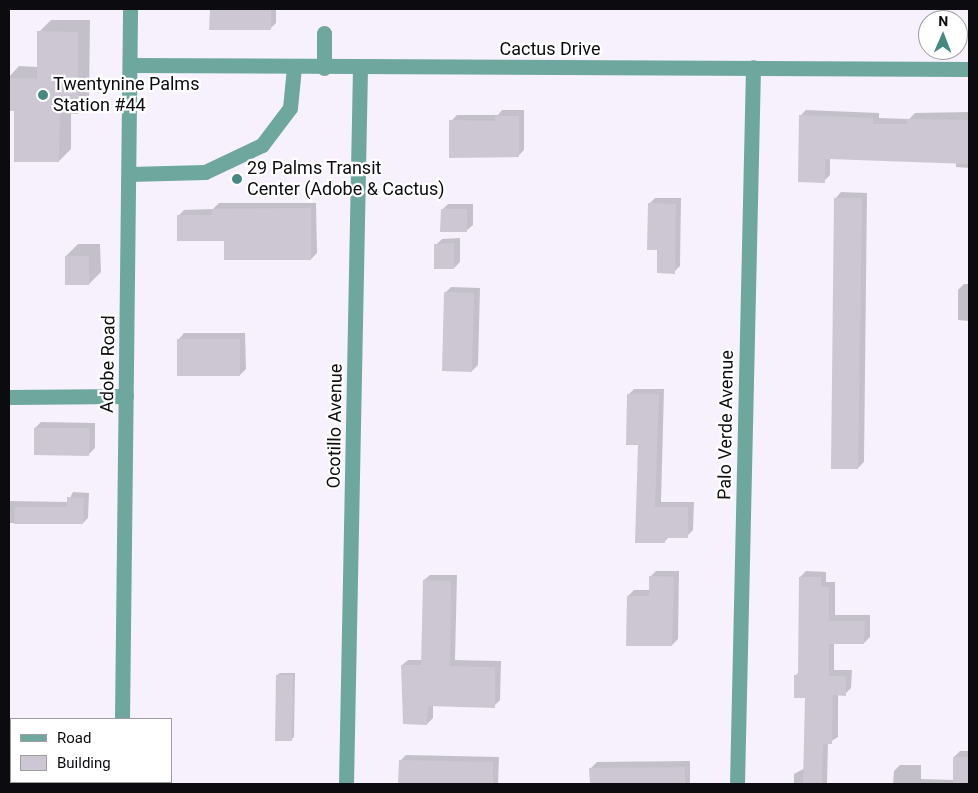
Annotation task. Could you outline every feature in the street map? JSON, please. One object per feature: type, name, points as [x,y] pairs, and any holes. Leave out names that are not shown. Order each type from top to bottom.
[{"type":"street","name":"Adobe Road","points":[[122,718],[130,9]]},
{"type":"street","points":[[324,33],[324,68]]},
{"type":"street","name":"Cactus Drive","points":[[130,65],[324,68],[753,67],[969,69]]},
{"type":"street","points":[[129,174],[205,172],[262,145],[290,108],[294,67]]},
{"type":"street","name":"Palo Verde Avenue","points":[[737,784],[753,67]]},
{"type":"street","name":"Ocotillo Avenue","points":[[346,784],[360,68]]},
{"type":"street","points":[[9,397],[126,396]]},
{"type":"building","points":[[210,9],[271,9],[271,30],[209,30]]},
{"type":"building","name":"Twentynine Palms Station #44","points":[[37,31],[78,32],[78,114],[60,113],[59,162],[14,162],[14,111],[9,111],[9,78],[37,78]]},
{"type":"building","points":[[799,115],[873,118],[873,124],[907,124],[907,119],[969,120],[969,164],[829,159],[825,160],[825,183],[798,182]]},
{"type":"building","points":[[495,116],[519,116],[519,157],[449,158],[449,120],[495,121]]},
{"type":"building","points":[[834,198],[862,198],[858,469],[831,469]]},
{"type":"building","points":[[648,203],[676,204],[675,274],[657,273],[657,250],[647,250]]},
{"type":"building","points":[[311,208],[311,260],[224,260],[224,241],[177,241],[177,215],[212,215],[212,209]]},
{"type":"building","points":[[441,209],[467,209],[467,232],[440,232]]},
{"type":"building","points":[[454,243],[454,269],[434,269],[434,244]]},
{"type":"building","points":[[65,256],[89,256],[89,285],[65,285]]},
{"type":"building","points":[[444,292],[474,293],[472,372],[442,371]]},
{"type":"building","points":[[177,339],[240,339],[240,376],[177,376]]},
{"type":"building","points":[[627,394],[659,394],[655,507],[688,507],[688,538],[665,538],[665,543],[635,543],[638,445],[626,445]]},
{"type":"building","points":[[34,428],[90,428],[89,456],[34,455]]},
{"type":"building","points":[[67,497],[84,498],[83,524],[14,524],[15,507],[67,507]]},
{"type":"building","points":[[649,576],[674,577],[672,646],[626,646],[627,596],[649,596]]},
{"type":"building","points":[[799,577],[821,577],[821,587],[829,587],[829,621],[865,621],[864,644],[829,644],[829,676],[846,676],[846,696],[833,695],[832,744],[823,744],[822,784],[803,784],[805,698],[794,698],[794,675],[798,675]]},
{"type":"building","points":[[423,580],[451,581],[450,666],[495,667],[495,708],[428,706],[427,725],[403,724],[401,665],[421,665]]},
{"type":"building","points":[[276,675],[293,675],[292,741],[275,741]]},
{"type":"building","points":[[953,757],[969,757],[969,784],[953,784]]},
{"type":"building","points":[[399,760],[493,762],[493,784],[398,784]]},
{"type":"building","points":[[685,767],[685,784],[590,784],[589,768]]},
{"type":"place","name":"Twentynine Palms Station #44","points":[[43,95]]},
{"type":"place","name":"29 Palms Transit Center (Adobe & Cactus)","points":[[237,179]]}]
